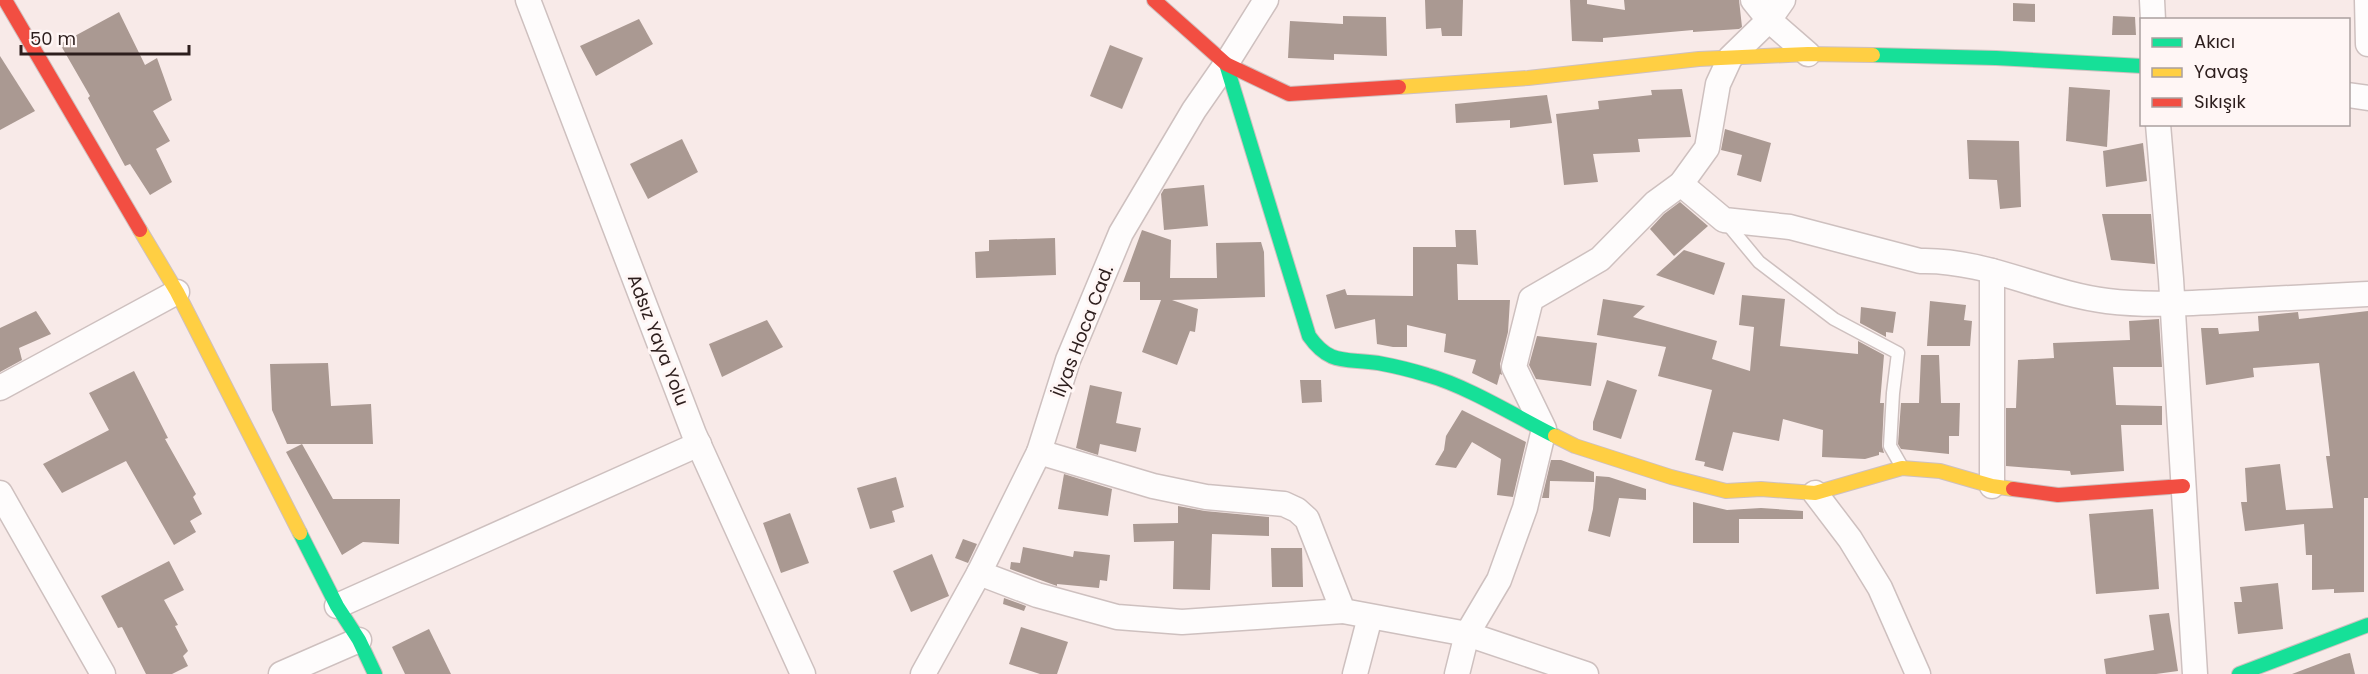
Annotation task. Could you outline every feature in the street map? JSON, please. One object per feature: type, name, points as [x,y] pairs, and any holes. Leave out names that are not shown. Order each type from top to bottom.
[{"type":"street","points":[[5,0],[177,292],[337,606],[375,674]]},
{"type":"street","name":"Adsız Yaya Yolu","points":[[528,0],[699,444],[794,670]]},
{"type":"street","points":[[1154,0],[1226,64],[1289,94],[1528,78],[1699,59],[1808,54],[1996,58],[2140,66]]},
{"type":"street","name":"İlyas Hoca Cad.","points":[[923,674],[979,573],[1039,452],[1068,360],[1121,233],[1194,110],[1266,0]]},
{"type":"street","points":[[1753,0],[1769,20],[1808,54]]},
{"type":"street","points":[[1457,674],[1467,634],[1499,580],[1525,508],[1544,429],[1514,367],[1531,299],[1600,259],[1655,202],[1680,184],[1707,148],[1718,84],[1730,58],[1769,20],[1783,0]]},
{"type":"street","points":[[2152,0],[2152,18]]},
{"type":"street","points":[[2367,0],[2368,44]]},
{"type":"street","points":[[1226,64],[1309,336],[1319,350],[1336,358],[1377,363],[1429,375],[1475,394],[1575,446],[1671,477],[1726,491],[1761,489],[1815,493],[1902,468],[1940,471],[1992,486],[2058,495],[2183,486]]},
{"type":"street","points":[[2350,95],[2368,98]]},
{"type":"street","points":[[2158,126],[2172,304],[2195,674]]},
{"type":"street","points":[[1680,184],[1724,220],[1790,227],[1920,261],[1938,260],[1992,271],[2072,296],[2110,302],[2172,304],[2368,294]]},
{"type":"street","points":[[1992,271],[1992,486]]},
{"type":"street","points":[[0,388],[177,292]]},
{"type":"street","points":[[337,606],[699,444]]},
{"type":"street","points":[[1039,452],[1153,486],[1206,497],[1284,504],[1297,510],[1307,519],[1343,611]]},
{"type":"street","points":[[0,493],[102,674]]},
{"type":"street","points":[[1815,493],[1850,539],[1880,588],[1917,674]]},
{"type":"street","points":[[979,573],[1037,595],[1117,617],[1182,622],[1343,611],[1467,634],[1586,674]]},
{"type":"street","points":[[1355,674],[1370,617]]},
{"type":"street","points":[[2239,674],[2368,625]]},
{"type":"street","points":[[281,674],[358,640]]},
{"type":"lane","points":[[1724,220],[1759,262],[1834,319],[1898,353],[1890,446],[1902,468]]},
{"type":"building","points":[[1425,0],[1463,0],[1462,36],[1442,36],[1441,28],[1426,29]]},
{"type":"building","points":[[1570,0],[1587,0],[1587,4],[1625,10],[1624,0],[1739,0],[1742,27],[1603,38],[1603,42],[1572,41]]},
{"type":"building","points":[[2013,3],[2035,4],[2035,22],[2013,21]]},
{"type":"building","points":[[119,12],[145,65],[157,58],[172,100],[153,111],[170,141],[156,149],[172,182],[150,195],[130,164],[125,166],[88,98],[90,96],[60,44]]},
{"type":"building","points":[[1343,16],[1386,17],[1387,56],[1334,54],[1334,60],[1288,58],[1290,21],[1343,24]]},
{"type":"building","points":[[2113,16],[2135,17],[2136,35],[2112,35]]},
{"type":"building","points":[[639,19],[653,44],[596,76],[580,46]]},
{"type":"building","points":[[1110,45],[1143,58],[1122,109],[1090,96]]},
{"type":"building","points":[[0,56],[35,111],[0,130]]},
{"type":"building","points":[[2069,87],[2110,90],[2107,147],[2066,141]]},
{"type":"building","points":[[1682,89],[1691,137],[1638,139],[1640,152],[1593,154],[1598,182],[1564,185],[1556,114],[1599,109],[1598,101],[1652,95],[1651,90]]},
{"type":"building","points":[[1547,95],[1552,123],[1510,128],[1510,120],[1456,123],[1455,104]]},
{"type":"building","points":[[1725,129],[1771,143],[1761,182],[1737,175],[1742,155],[1721,150]]},
{"type":"building","points":[[682,139],[698,172],[648,199],[630,164]]},
{"type":"building","points":[[1967,140],[2019,141],[2021,207],[2000,209],[1997,180],[1969,179]]},
{"type":"building","points":[[2143,143],[2147,181],[2106,187],[2103,151]]},
{"type":"building","points":[[1204,185],[1208,226],[1164,230],[1161,194],[1164,189]]},
{"type":"building","points":[[1680,202],[1708,226],[1674,256],[1650,229]]},
{"type":"building","points":[[2102,214],[2151,214],[2155,264],[2111,260]]},
{"type":"building","points":[[1142,230],[1171,240],[1170,278],[1217,278],[1216,243],[1261,242],[1264,252],[1265,297],[1172,300],[1198,309],[1195,332],[1190,331],[1177,365],[1142,352],[1161,300],[1140,300],[1140,282],[1123,282]]},
{"type":"building","points":[[1455,230],[1476,230],[1478,265],[1457,264],[1458,300],[1510,300],[1508,332],[1500,364],[1502,375],[1500,374],[1497,385],[1472,373],[1476,360],[1444,352],[1446,334],[1407,325],[1407,347],[1393,347],[1377,344],[1375,319],[1335,329],[1326,295],[1345,289],[1347,295],[1413,296],[1413,247],[1456,247]]},
{"type":"building","points":[[1055,238],[1056,275],[976,278],[975,252],[989,251],[989,240]]},
{"type":"building","points":[[1684,250],[1725,263],[1714,295],[1656,275]]},
{"type":"building","points":[[1742,295],[1785,299],[1780,346],[1858,354],[1858,341],[1884,355],[1880,403],[1884,403],[1882,446],[1884,453],[1879,452],[1879,455],[1865,459],[1822,457],[1823,430],[1783,419],[1779,441],[1733,432],[1723,471],[1704,466],[1705,462],[1695,460],[1712,390],[1658,376],[1666,347],[1597,335],[1603,299],[1645,306],[1633,317],[1717,341],[1712,359],[1750,371],[1754,327],[1739,325]]},
{"type":"building","points":[[1930,301],[1966,305],[1964,320],[1972,321],[1970,346],[1927,346]]},
{"type":"building","points":[[1861,307],[1896,312],[1893,333],[1886,332],[1886,337],[1860,323]]},
{"type":"building","points":[[36,311],[51,334],[19,348],[22,360],[0,372],[0,328]]},
{"type":"building","points":[[2368,311],[2368,498],[2364,498],[2364,592],[2334,593],[2334,589],[2312,590],[2312,555],[2306,555],[2304,524],[2245,531],[2241,502],[2247,502],[2245,468],[2280,464],[2286,510],[2333,508],[2326,456],[2330,456],[2319,363],[2253,368],[2254,377],[2206,385],[2201,328],[2218,328],[2219,334],[2259,331],[2258,316],[2298,312],[2299,319]]},
{"type":"building","points":[[2159,319],[2162,367],[2113,367],[2116,405],[2162,406],[2162,425],[2121,425],[2124,471],[2071,475],[2070,471],[2006,466],[2006,408],[2016,408],[2018,360],[2054,358],[2053,343],[2130,340],[2129,321]]},
{"type":"building","points":[[767,320],[783,347],[722,377],[709,344]]},
{"type":"building","points":[[1537,336],[1597,343],[1591,386],[1536,379],[1529,365]]},
{"type":"building","points":[[1921,355],[1939,355],[1941,403],[1960,403],[1959,436],[1949,436],[1949,454],[1901,449],[1898,444],[1901,403],[1919,403]]},
{"type":"building","points":[[328,363],[331,406],[371,404],[373,444],[287,444],[272,410],[270,364]]},
{"type":"building","points":[[134,371],[168,438],[165,439],[196,494],[193,497],[202,514],[190,521],[196,532],[174,545],[126,461],[62,493],[43,464],[109,430],[89,393]]},
{"type":"building","points":[[1300,380],[1321,380],[1322,402],[1302,403]]},
{"type":"building","points":[[1607,380],[1637,390],[1621,439],[1593,430],[1593,422]]},
{"type":"building","points":[[1090,385],[1122,392],[1116,423],[1141,428],[1136,452],[1100,444],[1098,455],[1076,448]]},
{"type":"building","points":[[1462,410],[1526,442],[1513,497],[1497,495],[1501,459],[1472,442],[1456,468],[1435,465],[1444,450],[1446,436]]},
{"type":"building","points":[[302,444],[333,499],[400,499],[399,544],[363,542],[342,555],[286,452]]},
{"type":"building","points":[[1551,460],[1561,460],[1594,472],[1594,482],[1550,481],[1549,498],[1542,498]]},
{"type":"building","points":[[1064,474],[1112,489],[1108,516],[1058,509]]},
{"type":"building","points":[[1596,476],[1609,477],[1646,489],[1646,500],[1619,498],[1610,537],[1588,531]]},
{"type":"building","points":[[896,477],[904,507],[892,511],[895,522],[870,529],[857,488]]},
{"type":"building","points":[[1693,502],[1727,510],[1761,508],[1803,511],[1803,519],[1739,519],[1739,543],[1693,543]]},
{"type":"building","points":[[1178,506],[1269,517],[1269,536],[1212,534],[1210,590],[1173,589],[1174,541],[1134,542],[1133,524],[1178,523]]},
{"type":"building","points":[[2153,509],[2159,589],[2096,594],[2089,514]]},
{"type":"building","points":[[790,513],[809,563],[781,573],[763,523]]},
{"type":"building","points":[[963,539],[977,544],[968,563],[955,558]]},
{"type":"building","points":[[1023,547],[1073,557],[1074,551],[1110,555],[1107,581],[1100,580],[1099,588],[1057,584],[1057,586],[1010,569],[1011,562],[1020,563]]},
{"type":"building","points":[[1271,548],[1302,548],[1303,587],[1272,587]]},
{"type":"building","points":[[932,554],[949,596],[911,612],[893,571]]},
{"type":"building","points":[[169,561],[184,590],[164,600],[178,625],[175,626],[188,651],[183,656],[188,666],[172,674],[146,674],[122,627],[118,628],[101,596]]},
{"type":"building","points":[[2278,583],[2283,629],[2238,634],[2234,602],[2242,602],[2240,587]]},
{"type":"building","points":[[1004,598],[1026,606],[1024,611],[1003,604]]},
{"type":"building","points":[[2169,613],[2178,671],[2156,674],[2106,674],[2104,659],[2154,650],[2149,615]]},
{"type":"building","points":[[1021,627],[1068,642],[1057,674],[1040,674],[1009,664]]},
{"type":"building","points":[[429,629],[451,674],[405,674],[392,647]]},
{"type":"building","points":[[2350,653],[2355,674],[2292,674],[2345,654]]},
{"type":"traffic: fast","points":[[1873,55],[1996,58],[2140,66]]},
{"type":"traffic: fast","points":[[1226,64],[1309,336],[1317,346],[1339,359],[1384,364],[1442,380],[1475,394],[1555,436]]},
{"type":"traffic: fast","points":[[300,533],[337,606],[359,640],[375,674]]},
{"type":"traffic: fast","points":[[2239,674],[2368,625]]},
{"type":"traffic: slow","points":[[1399,87],[1528,78],[1699,59],[1808,54],[1873,55]]},
{"type":"traffic: slow","points":[[140,230],[177,292],[300,533]]},
{"type":"traffic: slow","points":[[1555,436],[1575,446],[1671,477],[1726,491],[1761,489],[1815,493],[1902,468],[1940,471],[1992,486],[2013,489]]},
{"type":"traffic: jam","points":[[5,0],[140,230]]},
{"type":"traffic: jam","points":[[1154,0],[1226,64],[1289,94],[1399,87]]},
{"type":"traffic: jam","points":[[2013,489],[2058,495],[2183,486]]}]
